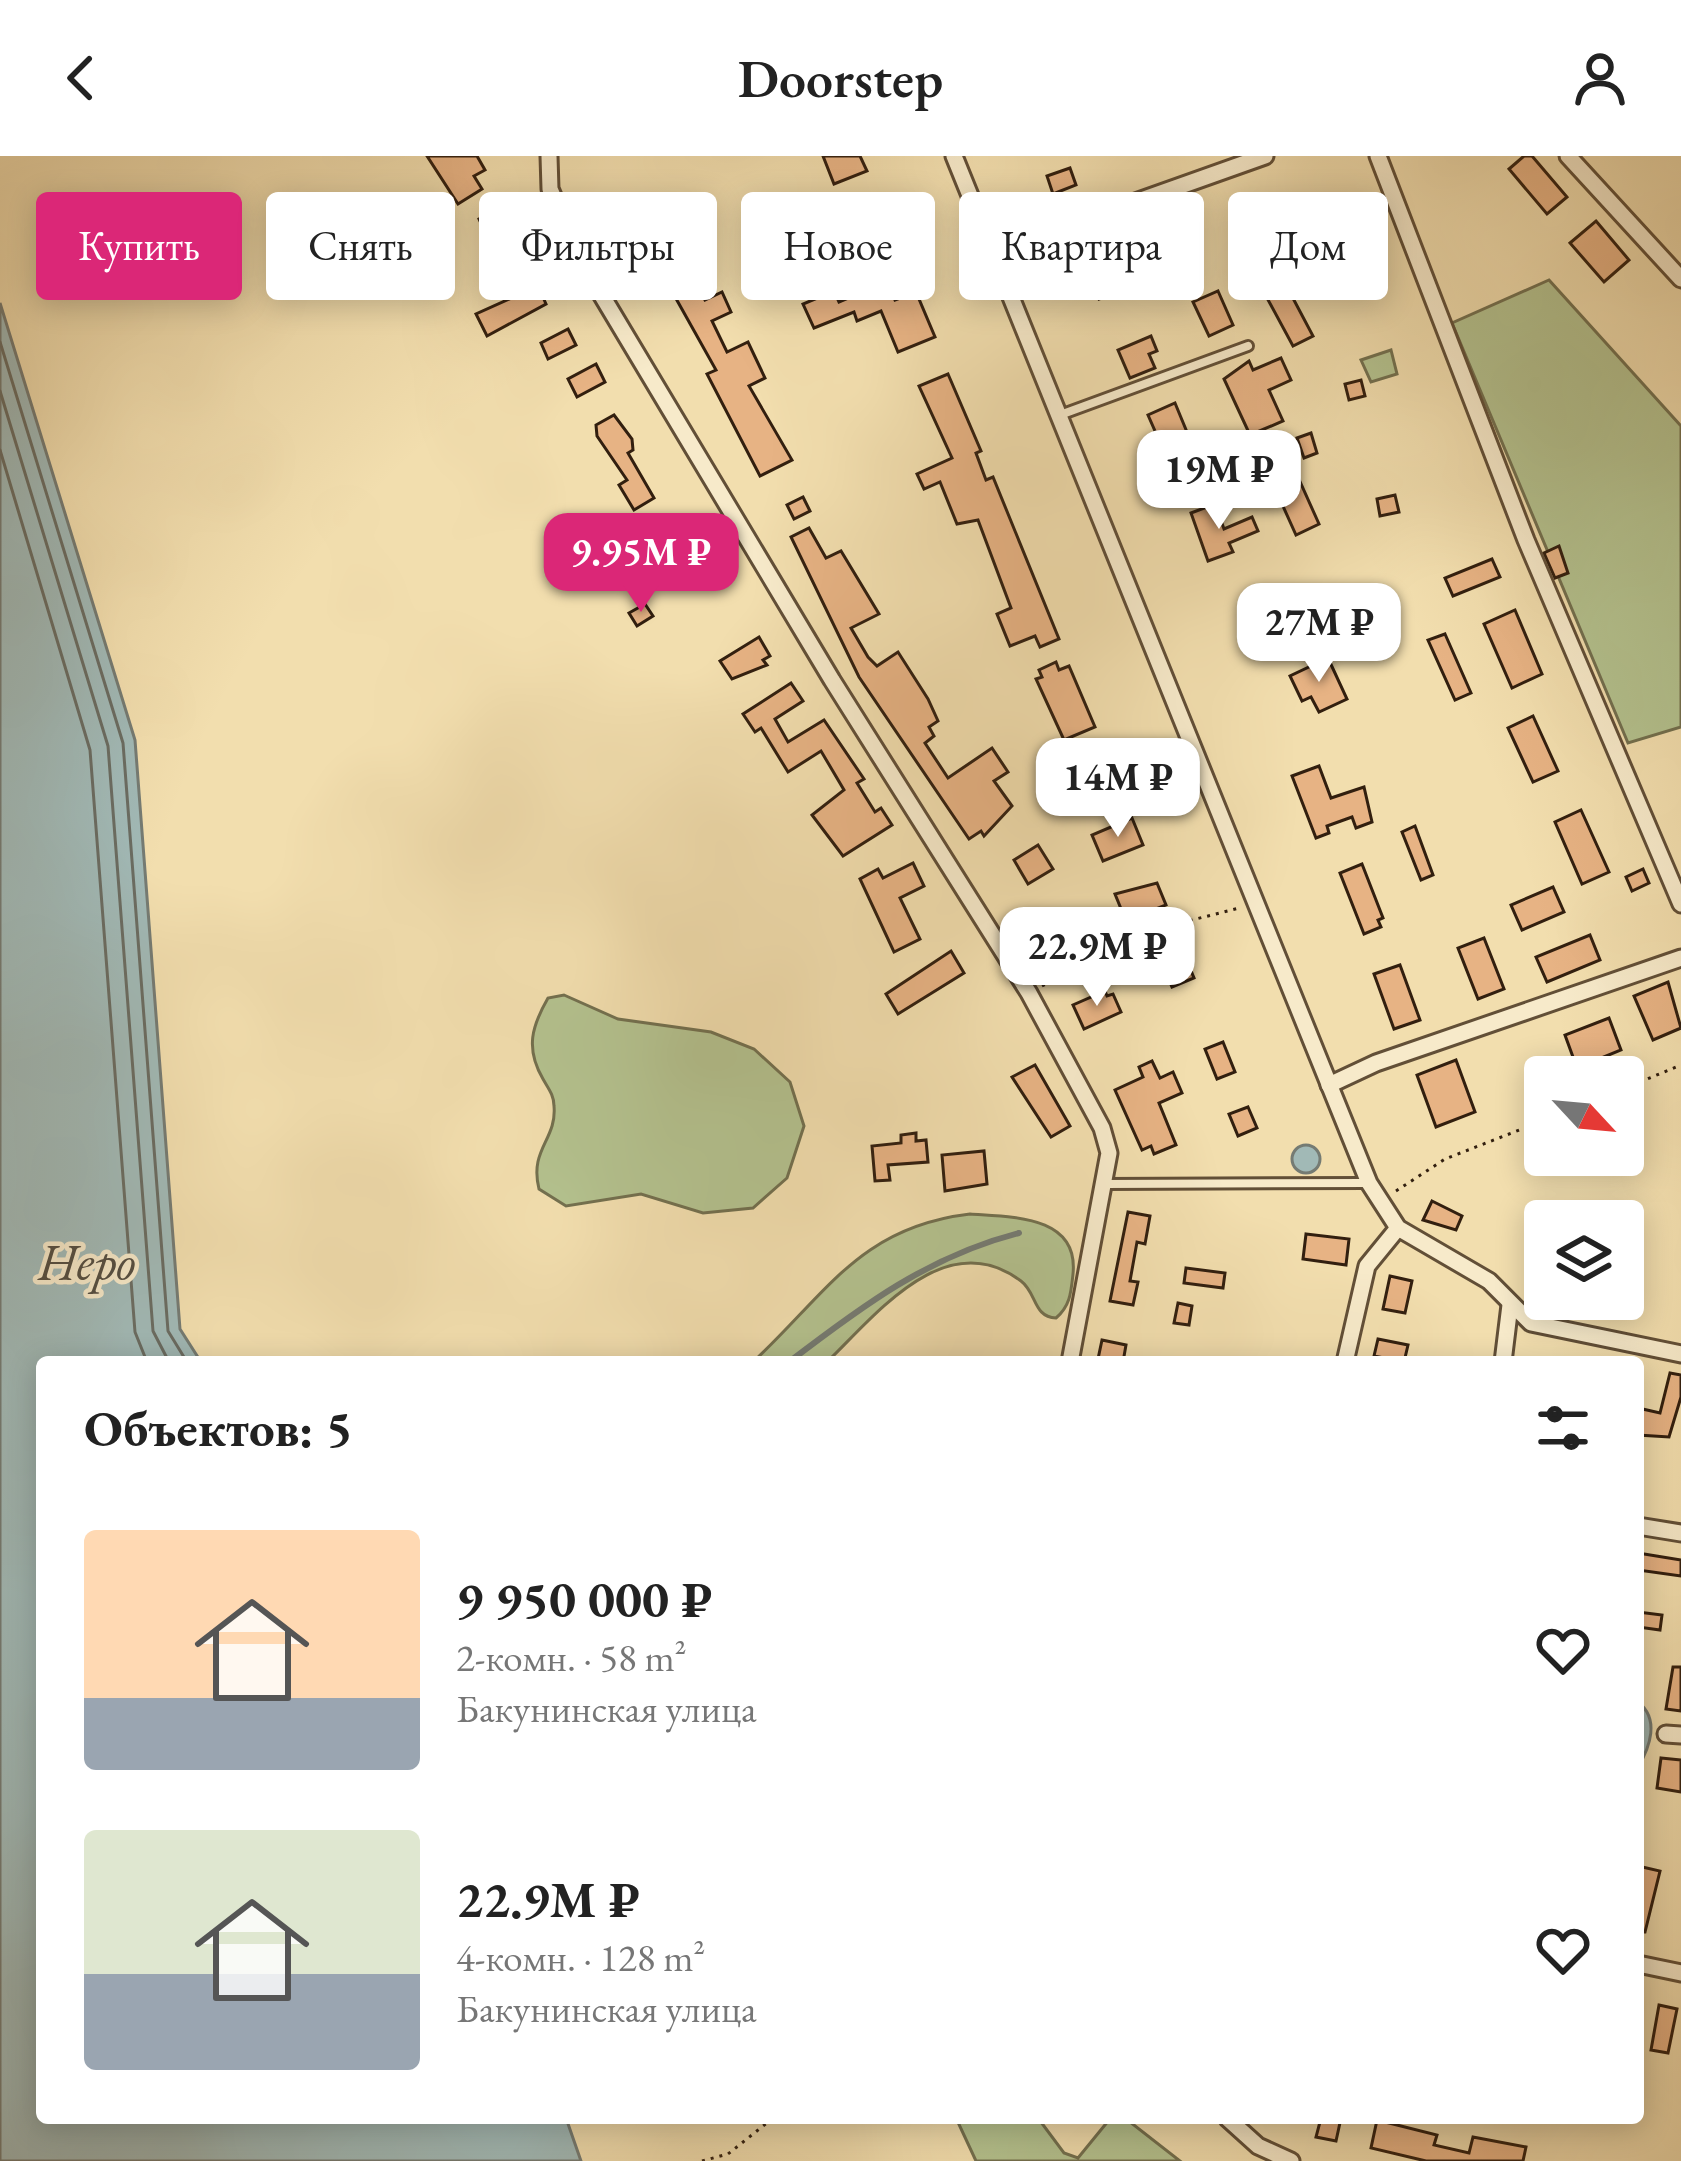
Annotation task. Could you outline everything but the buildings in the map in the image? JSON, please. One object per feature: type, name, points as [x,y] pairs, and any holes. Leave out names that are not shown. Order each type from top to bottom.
[{"type":"street","points":[[550,156],[550,189],[580,259],[832,680],[1028,993],[1102,1128],[1109,1153],[1071,1356]]},
{"type":"street","points":[[954,156],[968,192]]},
{"type":"street","points":[[1164,192],[1265,156]]},
{"type":"street","points":[[1378,156],[1526,540],[1681,904]]},
{"type":"street","points":[[1568,156],[1681,279]]},
{"type":"street","points":[[1012,300],[1369,1183],[1398,1228],[1489,1281],[1510,1305],[1543,1328],[1681,1354]]},
{"type":"street","points":[[1329,1084],[1376,1063],[1681,958]]},
{"type":"street","points":[[1346,1356],[1366,1266],[1398,1228]]},
{"type":"street","points":[[1504,1356],[1510,1305]]},
{"type":"street","points":[[1644,1527],[1681,1533]]},
{"type":"street","points":[[1644,1965],[1681,1973]]},
{"type":"street","points":[[1234,2124],[1258,2146],[1291,2161]]},
{"type":"lane","points":[[1060,416],[1248,346]]},
{"type":"lane","points":[[1103,1184],[1369,1183]]},
{"type":"path","points":[[1028,993],[1161,928],[1258,904]]},
{"type":"path","points":[[1644,1080],[1681,1065]]},
{"type":"path","points":[[1381,1201],[1445,1159],[1524,1128]]},
{"type":"path","points":[[702,2161],[728,2154],[766,2124]]},
{"type":"green space","points":[[1549,280],[1681,426],[1681,727],[1628,743],[1452,323]]},
{"type":"green space","points":[[1391,350],[1397,374],[1371,382],[1361,360]]},
{"type":"green space","points":[[564,995],[618,1019],[711,1032],[754,1049],[790,1082],[804,1126],[787,1178],[753,1208],[703,1213],[641,1194],[566,1206],[539,1189],[538,1164],[552,1128],[554,1106],[537,1068],[533,1037],[548,998]]},
{"type":"green space","points":[[970,1214],[1004,1216],[1054,1230],[1072,1255],[1067,1304],[1056,1318],[1049,1317],[1021,1281],[993,1266],[965,1263],[939,1269],[913,1283],[833,1356],[759,1356],[848,1267],[900,1233]]},
{"type":"green space","points":[[959,2124],[1042,2124],[1064,2153],[1078,2158],[1106,2124],[1133,2124],[1180,2161],[976,2161]]},
{"type":"water","name":"Неро","points":[[0,303],[135,740],[180,1329],[197,1356],[36,1356],[36,2124],[568,2124],[581,2161],[0,2161]]},
{"type":"water","points":[[1306,1145],[1316,1149],[1320,1159],[1316,1169],[1306,1173],[1296,1169],[1292,1159],[1296,1149]]},
{"type":"water","points":[[1644,1708],[1651,1725],[1644,1753]]},
{"type":"waterway","points":[[797,1356],[926,1269],[1019,1233]]}]
